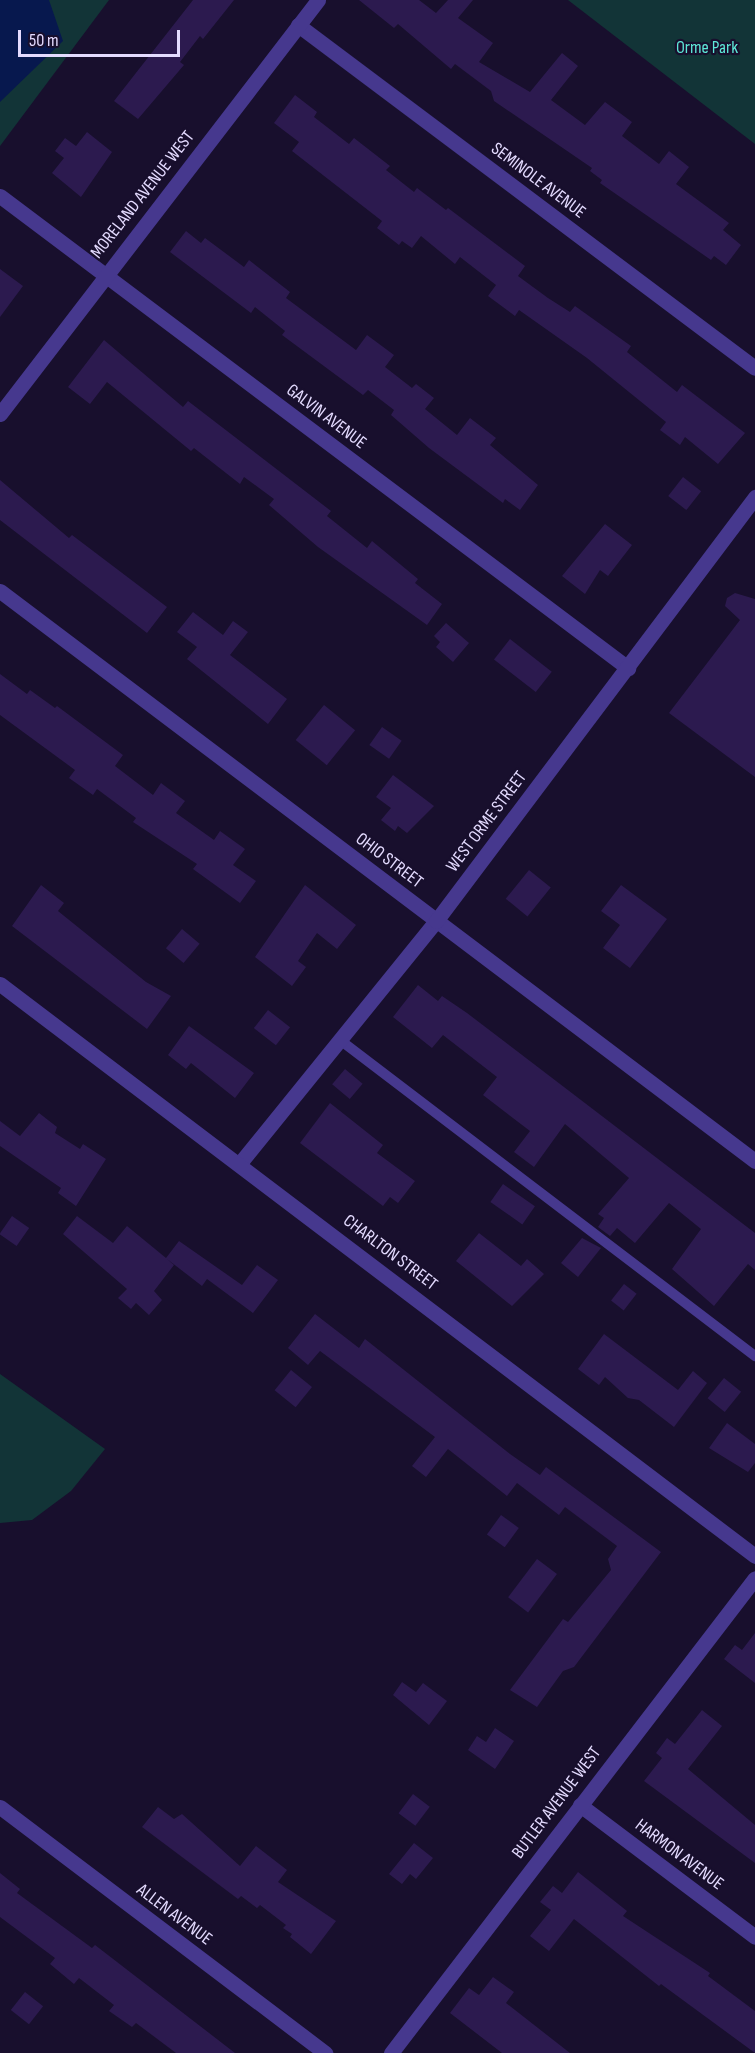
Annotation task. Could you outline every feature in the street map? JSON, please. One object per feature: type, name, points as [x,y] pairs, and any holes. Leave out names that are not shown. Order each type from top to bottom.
[{"type":"street","name":"MORELAND AVENUE WEST","points":[[0,414],[318,0]]},
{"type":"street","name":"SEMINOLE AVENUE","points":[[298,25],[755,368]]},
{"type":"street","name":"GALVIN AVENUE","points":[[0,196],[628,668]]},
{"type":"street","name":"WEST ORME STREET","points":[[240,1163],[436,921],[755,497]]},
{"type":"street","name":"OHIO STREET","points":[[0,591],[755,1161]]},
{"type":"street","name":"CHARLTON STREET","points":[[0,984],[240,1163],[755,1556]]},
{"type":"street","name":"BUTLER AVENUE WEST","points":[[397,2051],[580,1805],[755,1578]]},
{"type":"street","name":"HARMON AVENUE","points":[[580,1805],[755,1937]]},
{"type":"street","name":"ALLEN AVENUE","points":[[0,1807],[325,2053]]},
{"type":"lane","points":[[340,1040],[755,1356]]},
{"type":"green space","points":[[0,0],[109,0],[0,146]]},
{"type":"green space","name":"Orme Park","points":[[568,0],[755,0],[755,144]]},
{"type":"green space","points":[[0,1374],[105,1449],[71,1491],[32,1520],[0,1523]]},
{"type":"shaded area","points":[[0,0],[49,0],[63,41],[0,102]]},
{"type":"building","points":[[193,0],[234,0],[203,39],[200,36],[180,62],[184,65],[138,119],[114,101]]},
{"type":"building","points":[[359,0],[419,0],[436,13],[448,0],[473,0],[458,18],[493,43],[479,62],[530,92],[562,53],[578,66],[551,100],[585,125],[605,102],[632,122],[622,136],[659,164],[669,151],[689,167],[676,184],[729,223],[723,230],[741,245],[726,265],[714,256],[711,260],[600,183],[602,180],[590,171],[592,168],[494,101],[491,91],[455,64],[451,69],[398,24],[394,28]]},
{"type":"building","points":[[295,95],[317,112],[314,117],[349,144],[354,138],[390,166],[386,170],[414,192],[417,188],[446,210],[448,208],[525,266],[518,276],[570,312],[575,306],[631,346],[627,352],[677,392],[682,385],[745,433],[718,464],[685,437],[680,445],[660,430],[666,422],[587,358],[519,310],[515,316],[488,296],[496,285],[460,257],[455,264],[421,236],[412,248],[402,241],[399,245],[377,228],[382,221],[292,151],[299,142],[274,123]]},
{"type":"building","points":[[87,132],[112,152],[81,197],[52,173],[64,158],[55,151],[65,138],[76,146]]},
{"type":"building","points":[[186,231],[201,243],[205,238],[244,267],[249,260],[290,292],[286,298],[356,350],[367,335],[394,355],[385,367],[412,388],[416,384],[434,398],[425,409],[457,435],[470,418],[496,438],[490,445],[538,485],[520,510],[505,499],[503,503],[429,448],[391,415],[394,410],[368,390],[363,395],[282,335],[285,331],[255,307],[251,313],[170,252]]},
{"type":"building","points":[[0,269],[23,286],[0,317]]},
{"type":"building","points":[[104,340],[183,407],[188,401],[331,511],[327,516],[367,548],[372,541],[418,579],[415,583],[442,604],[427,625],[318,547],[269,505],[274,499],[244,477],[240,484],[194,448],[191,451],[107,382],[90,404],[68,387]]},
{"type":"building","points":[[683,477],[701,491],[686,510],[668,496]]},
{"type":"building","points":[[0,480],[69,538],[72,535],[167,607],[147,633],[0,520]]},
{"type":"building","points":[[605,524],[632,545],[608,576],[600,570],[585,594],[562,576]]},
{"type":"building","points":[[735,593],[755,599],[755,777],[669,713],[740,620],[725,606],[727,598]]},
{"type":"building","points":[[193,612],[223,635],[233,621],[248,632],[230,655],[287,699],[268,724],[187,659],[197,647],[177,632]]},
{"type":"building","points":[[446,623],[469,643],[453,662],[436,647],[440,642],[434,636]]},
{"type":"building","points":[[510,639],[552,672],[536,692],[494,659]]},
{"type":"building","points":[[0,674],[27,694],[30,690],[55,708],[57,706],[123,755],[115,766],[153,795],[161,783],[185,801],[176,813],[214,840],[220,831],[245,849],[233,865],[256,881],[240,903],[193,869],[197,864],[133,822],[136,818],[97,789],[93,795],[69,778],[75,770],[0,715]]},
{"type":"building","points":[[324,705],[355,730],[327,765],[296,740]]},
{"type":"building","points":[[382,727],[402,741],[389,759],[369,745]]},
{"type":"building","points":[[393,775],[434,806],[407,833],[398,826],[395,831],[381,820],[391,808],[376,797]]},
{"type":"building","points":[[529,870],[551,888],[527,916],[506,899]]},
{"type":"building","points":[[41,885],[64,903],[58,911],[146,982],[171,996],[147,1029],[12,926]]},
{"type":"building","points":[[305,885],[356,925],[337,949],[317,933],[298,961],[306,967],[292,986],[255,957]]},
{"type":"building","points":[[621,885],[667,919],[630,968],[603,948],[620,925],[601,911]]},
{"type":"building","points":[[182,929],[200,944],[184,963],[166,948]]},
{"type":"building","points":[[418,985],[438,1001],[442,996],[467,1013],[755,1233],[755,1270],[748,1264],[714,1306],[672,1269],[701,1229],[669,1203],[635,1243],[617,1228],[610,1236],[598,1227],[604,1218],[598,1214],[629,1178],[565,1124],[534,1167],[514,1152],[530,1131],[483,1095],[497,1077],[443,1035],[432,1048],[393,1017]]},
{"type":"building","points":[[268,1010],[290,1027],[276,1045],[254,1028]]},
{"type":"building","points":[[189,1026],[254,1073],[235,1098],[191,1063],[186,1069],[168,1055]]},
{"type":"building","points":[[345,1069],[363,1084],[350,1099],[332,1084]]},
{"type":"building","points":[[330,1103],[383,1145],[377,1153],[415,1181],[398,1203],[390,1197],[383,1206],[300,1143]]},
{"type":"building","points":[[39,1113],[57,1127],[55,1133],[80,1149],[83,1144],[106,1159],[76,1206],[58,1193],[61,1188],[0,1146],[0,1121],[20,1136]]},
{"type":"building","points":[[503,1184],[535,1206],[522,1224],[490,1202]]},
{"type":"building","points":[[12,1216],[29,1228],[17,1246],[0,1234]]},
{"type":"building","points":[[77,1216],[113,1243],[127,1226],[166,1258],[179,1241],[242,1285],[257,1265],[278,1280],[253,1313],[207,1279],[202,1286],[167,1259],[174,1265],[154,1291],[162,1300],[149,1315],[136,1303],[131,1309],[118,1298],[127,1289],[63,1234]]},
{"type":"building","points":[[479,1233],[521,1266],[527,1259],[544,1274],[512,1306],[456,1261]]},
{"type":"building","points":[[582,1238],[601,1248],[578,1277],[561,1263]]},
{"type":"building","points":[[624,1284],[637,1294],[624,1310],[611,1301]]},
{"type":"building","points":[[315,1314],[359,1348],[365,1339],[510,1454],[540,1475],[546,1467],[661,1552],[574,1667],[563,1671],[537,1707],[510,1690],[563,1619],[568,1622],[611,1570],[608,1559],[617,1546],[565,1507],[559,1515],[517,1483],[507,1496],[448,1449],[426,1477],[412,1466],[435,1437],[320,1351],[308,1365],[288,1348]]},
{"type":"building","points":[[604,1334],[678,1390],[693,1371],[707,1383],[674,1427],[639,1400],[628,1398],[605,1377],[599,1385],[578,1369]]},
{"type":"building","points":[[291,1370],[312,1387],[296,1407],[275,1390]]},
{"type":"building","points":[[724,1378],[741,1392],[725,1412],[708,1398]]},
{"type":"building","points":[[727,1423],[755,1444],[755,1463],[748,1472],[709,1448]]},
{"type":"building","points":[[501,1515],[519,1528],[505,1547],[487,1534]]},
{"type":"building","points":[[537,1559],[557,1574],[528,1612],[508,1597]]},
{"type":"building","points":[[755,1633],[755,1683],[724,1659],[735,1645],[742,1650]]},
{"type":"building","points":[[402,1682],[416,1692],[423,1683],[447,1701],[429,1725],[393,1695]]},
{"type":"building","points":[[702,1710],[722,1726],[688,1769],[755,1825],[755,1863],[644,1781],[662,1758],[656,1753],[667,1738],[675,1744]]},
{"type":"building","points":[[495,1728],[514,1741],[495,1769],[468,1750],[477,1736],[486,1742]]},
{"type":"building","points":[[413,1794],[430,1807],[415,1826],[399,1813]]},
{"type":"building","points":[[158,1807],[174,1819],[182,1814],[240,1866],[256,1846],[287,1870],[278,1882],[336,1921],[311,1954],[290,1937],[292,1934],[283,1928],[286,1925],[260,1905],[257,1908],[241,1896],[238,1899],[142,1827]]},
{"type":"building","points":[[414,1843],[433,1858],[416,1879],[410,1874],[402,1884],[389,1874]]},
{"type":"building","points":[[578,1872],[627,1911],[623,1916],[710,1973],[708,1976],[755,2011],[755,2053],[661,1984],[659,1986],[574,1919],[549,1951],[530,1936],[551,1910],[540,1902],[553,1886],[562,1893]]},
{"type":"building","points":[[0,1873],[20,1889],[17,1893],[92,1948],[95,1945],[235,2053],[176,2053],[136,2023],[132,2027],[109,2011],[114,2005],[79,1978],[74,1984],[50,1964],[55,1958],[0,1917]]},
{"type":"building","points":[[493,1977],[514,1992],[506,2003],[570,2053],[502,2053],[450,2013],[469,1988],[479,1995]]},
{"type":"building","points":[[25,1992],[43,2006],[29,2024],[11,2010]]}]
